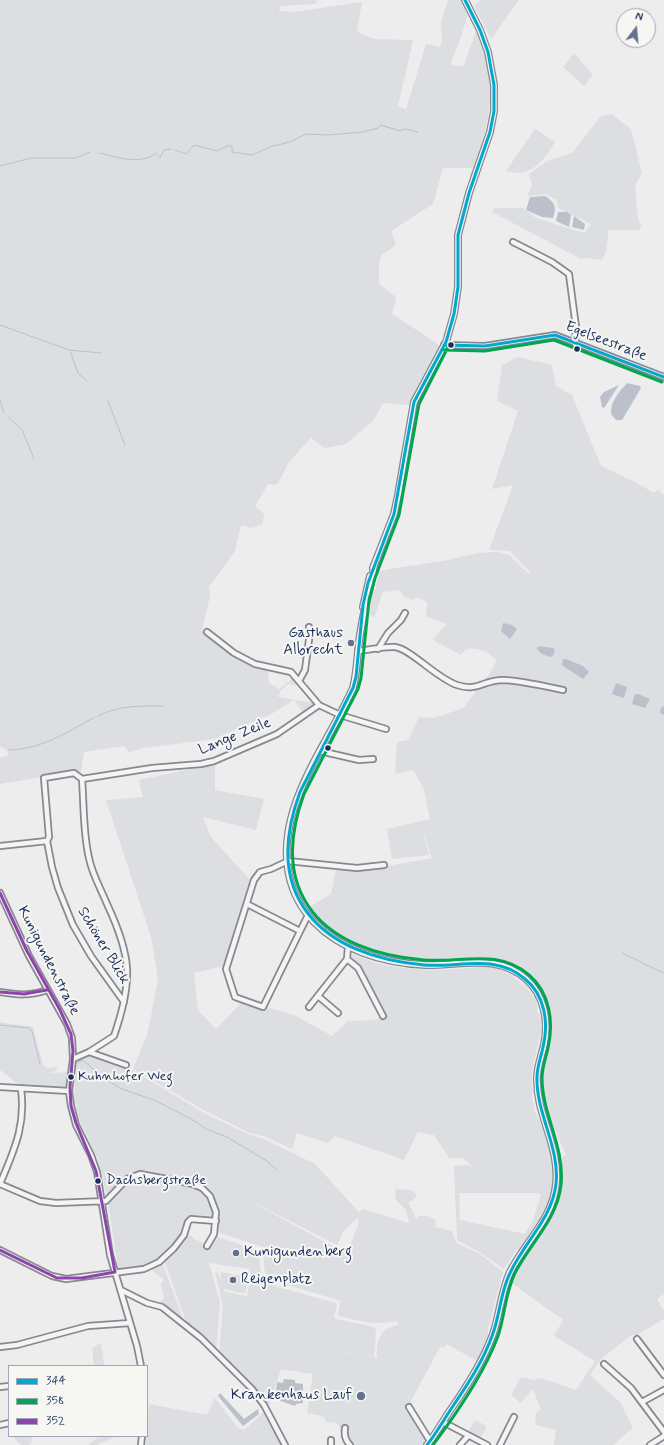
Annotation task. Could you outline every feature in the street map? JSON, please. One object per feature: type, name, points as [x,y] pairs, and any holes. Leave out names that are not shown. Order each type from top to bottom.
[{"type":"street","points":[[409,1407],[428,1443],[466,1389],[493,1332],[508,1276],[550,1208],[556,1184],[557,1161],[554,1146],[541,1112],[537,1094],[537,1071],[545,1041],[545,1018],[542,1002],[527,980],[514,971],[489,962],[429,965],[382,960],[348,947],[331,938],[308,915],[294,891],[290,878],[288,842],[293,811],[310,769],[353,688],[366,590],[394,514],[414,402],[444,345],[456,306],[458,235],[469,193],[490,132],[494,111],[494,85],[488,52],[480,30],[464,0]]},
{"type":"street","points":[[513,242],[569,273],[576,344]]},
{"type":"street","name":"Egelseestraße","points":[[444,345],[485,346],[555,335],[664,377]]},
{"type":"street","points":[[362,621],[370,591],[374,566]]},
{"type":"street","points":[[378,649],[388,633],[401,620],[405,613]]},
{"type":"street","points":[[299,681],[305,670],[310,632],[309,627]]},
{"type":"street","points":[[207,632],[234,653],[255,664],[291,672],[319,705],[340,715],[386,729]]},
{"type":"street","points":[[358,651],[395,647],[404,650],[445,680],[471,688],[476,688],[489,681],[505,680],[563,690]]},
{"type":"street","name":"Lange Zeile","points":[[82,779],[152,768],[201,764],[214,761],[277,734],[319,705]]},
{"type":"street","points":[[320,751],[359,760],[373,759]]},
{"type":"street","name":"Schöner Blick","points":[[82,779],[74,772],[44,778],[49,837],[47,841],[58,888],[73,925],[91,956],[124,1002]]},
{"type":"street","points":[[73,1059],[89,1052],[114,1036],[124,1002],[128,976],[127,960],[116,923],[95,878],[89,858],[82,779]]},
{"type":"street","points":[[0,846],[47,841]]},
{"type":"street","points":[[308,915],[263,1007],[235,998],[226,969],[254,880],[260,872],[271,869],[288,861],[357,868],[384,865]]},
{"type":"street","name":"Kunigundenstraße","points":[[0,893],[29,956],[70,1031],[74,1046],[69,1091],[71,1106],[76,1125],[93,1161],[102,1201],[114,1272],[121,1290],[140,1365]]},
{"type":"street","points":[[246,904],[300,930]]},
{"type":"street","points":[[309,1007],[347,958],[348,947]]},
{"type":"street","points":[[347,958],[358,968],[383,1016]]},
{"type":"street","points":[[0,992],[25,995],[36,994],[48,990]]},
{"type":"street","points":[[318,996],[338,1013]]},
{"type":"street","points":[[89,1052],[126,1065]]},
{"type":"street","points":[[0,1087],[69,1091]]},
{"type":"street","points":[[20,1089],[23,1107],[20,1130],[0,1184],[40,1201],[56,1204],[102,1201],[108,1199],[133,1176],[140,1174],[193,1184],[202,1188],[213,1201],[216,1221],[214,1234],[207,1246]]},
{"type":"street","points":[[0,1250],[58,1278],[82,1278],[114,1272],[144,1269],[159,1262],[181,1239],[188,1222],[191,1219],[216,1221]]},
{"type":"street","points":[[121,1290],[147,1303],[162,1307],[201,1338],[264,1405],[285,1445]]},
{"type":"street","points":[[0,1347],[17,1345],[88,1326],[130,1323]]},
{"type":"street","points":[[637,1339],[664,1375]]},
{"type":"street","points":[[604,1364],[632,1388],[664,1432]]},
{"type":"street","points":[[642,1402],[664,1390]]},
{"type":"street","points":[[500,1445],[514,1417]]},
{"type":"street","points":[[443,1422],[487,1445]]},
{"type":"street","points":[[345,1428],[344,1434],[350,1445]]},
{"type":"street","points":[[460,1445],[468,1436]]},
{"type":"street","points":[[650,1445],[664,1436]]},
{"type":"shaded area","points":[[0,0],[317,0],[316,4],[280,6],[279,11],[294,12],[362,2],[357,32],[374,39],[413,41],[398,106],[406,109],[426,44],[440,47],[442,40],[441,21],[448,0],[462,0],[467,10],[467,16],[464,29],[451,64],[463,67],[476,31],[487,61],[490,81],[490,97],[486,127],[469,187],[467,187],[472,168],[443,168],[433,204],[391,231],[396,245],[382,255],[379,263],[379,284],[396,297],[392,314],[438,344],[440,347],[420,381],[410,405],[383,403],[374,420],[346,444],[325,448],[311,438],[289,462],[277,485],[268,484],[255,506],[265,515],[262,524],[251,528],[241,525],[235,551],[209,587],[210,596],[202,631],[236,658],[268,671],[269,683],[279,689],[293,678],[300,686],[288,684],[281,690],[278,697],[314,703],[303,713],[294,700],[273,713],[215,739],[144,748],[129,752],[124,746],[84,752],[81,771],[0,784],[0,758],[8,755],[9,752],[0,746]]},
{"type":"shaded area","points":[[480,0],[519,0],[491,39],[474,6]]},
{"type":"shaded area","points":[[574,53],[593,75],[584,86],[563,67]]},
{"type":"shaded area","points":[[611,114],[631,129],[642,173],[635,186],[638,220],[642,225],[639,230],[609,230],[606,252],[602,260],[587,258],[581,259],[492,212],[495,208],[523,208],[536,218],[584,233],[591,224],[558,208],[557,200],[546,194],[527,196],[532,185],[529,174],[547,161],[572,153],[601,116]]},
{"type":"shaded area","points":[[535,129],[555,142],[546,156],[535,167],[529,170],[515,173],[506,171]]},
{"type":"shaded area","points":[[545,196],[551,200],[554,205],[555,211],[553,218],[542,217],[526,210],[530,197]]},
{"type":"shaded area","points":[[558,212],[567,212],[571,215],[569,227],[556,221]]},
{"type":"shaded area","points":[[574,216],[585,224],[584,230],[572,227]]},
{"type":"shaded area","points":[[518,357],[552,365],[556,386],[572,395],[601,466],[654,493],[658,489],[664,495],[664,1294],[657,1299],[664,1311],[664,1319],[637,1335],[631,1335],[601,1359],[590,1375],[620,1402],[633,1428],[613,1445],[554,1445],[556,1430],[535,1425],[536,1413],[541,1410],[533,1389],[521,1403],[511,1395],[521,1377],[534,1380],[541,1378],[576,1390],[595,1361],[554,1336],[563,1320],[509,1281],[524,1254],[517,1249],[504,1269],[481,1253],[457,1240],[454,1166],[465,1165],[474,1167],[462,1158],[449,1158],[434,1135],[418,1132],[404,1160],[335,1136],[328,1143],[297,1133],[292,1149],[266,1137],[250,1133],[207,1112],[133,1069],[148,1032],[158,979],[151,937],[106,800],[143,797],[139,780],[215,764],[215,790],[264,799],[256,830],[203,817],[211,837],[252,882],[224,966],[194,973],[198,1010],[216,1029],[244,1000],[294,1015],[332,1036],[348,1021],[377,1020],[381,1014],[359,967],[350,961],[353,954],[379,963],[404,968],[430,970],[492,967],[503,970],[517,979],[535,999],[537,1012],[540,1015],[541,1031],[532,1071],[532,1095],[535,1111],[551,1148],[552,1166],[566,1155],[550,1118],[548,1104],[541,1105],[539,1073],[547,1033],[548,1014],[545,1004],[531,981],[532,976],[512,963],[510,966],[478,957],[405,961],[382,957],[356,948],[330,933],[320,925],[307,908],[331,894],[336,868],[372,868],[432,858],[422,829],[429,855],[392,859],[387,829],[430,819],[424,789],[413,770],[395,774],[397,742],[408,740],[419,717],[434,718],[464,708],[489,674],[496,661],[489,654],[479,649],[469,649],[461,655],[436,642],[433,639],[447,624],[426,617],[427,602],[418,597],[413,600],[403,596],[400,590],[383,592],[374,618],[367,612],[372,589],[376,589],[378,572],[384,570],[448,560],[478,553],[498,552],[509,555],[529,574],[531,573],[510,551],[489,550],[513,485],[492,489],[518,411],[497,401],[502,365]],"holes":[[[459,1193],[537,1193],[541,1195],[533,1220],[525,1234],[460,1220]]]},
{"type":"shaded area","points":[[627,383],[640,386],[641,388],[622,420],[616,420],[611,414],[612,405],[618,394]]},
{"type":"shaded area","points":[[619,385],[604,408],[602,407],[600,397],[604,392]]},
{"type":"shaded area","points":[[503,623],[512,625],[517,629],[510,639],[501,631]]},
{"type":"shaded area","points":[[539,646],[553,648],[555,651],[552,657],[539,652],[537,648]]},
{"type":"shaded area","points":[[563,659],[583,666],[589,672],[583,679],[563,666]]},
{"type":"shaded area","points":[[616,683],[627,687],[624,698],[612,694]]},
{"type":"shaded area","points":[[635,694],[650,699],[645,708],[632,704]]},
{"type":"shaded area","points":[[0,1022],[33,1027],[43,1065],[46,1068],[57,1067],[57,1070],[50,1073],[69,1072],[67,1087],[64,1089],[21,1086],[0,1070]]},
{"type":"shaded area","points":[[90,1054],[127,1067],[206,1114],[248,1134],[264,1139],[315,1164],[359,1212],[363,1209],[409,1223],[406,1210],[394,1198],[396,1195],[395,1189],[411,1190],[417,1195],[413,1200],[408,1202],[416,1219],[418,1216],[428,1216],[436,1220],[435,1227],[452,1231],[456,1243],[480,1254],[503,1272],[488,1329],[488,1338],[477,1361],[447,1344],[444,1348],[440,1347],[411,1401],[401,1387],[381,1366],[377,1357],[377,1346],[380,1336],[387,1329],[398,1325],[398,1321],[383,1323],[368,1322],[337,1315],[341,1301],[271,1280],[264,1270],[266,1248],[217,1232],[217,1210],[214,1200],[203,1188],[138,1172],[128,1176],[107,1198],[99,1162],[77,1115],[74,1094],[76,1062]],"holes":[[[242,1197],[337,1245],[344,1231],[357,1218],[359,1222],[348,1250],[353,1257]]]},
{"type":"shaded area","points":[[139,1175],[168,1179],[198,1189],[206,1194],[212,1203],[214,1216],[189,1215],[184,1231],[179,1240],[165,1254],[146,1265],[137,1268],[127,1270],[118,1269],[108,1201],[132,1177]]},
{"type":"shaded area","points":[[191,1235],[194,1239],[211,1246],[215,1236],[254,1249],[258,1252],[262,1278],[263,1277],[271,1285],[336,1303],[337,1306],[334,1316],[336,1319],[374,1327],[376,1330],[374,1357],[321,1349],[311,1414],[307,1413],[313,1374],[281,1369],[268,1408],[252,1385],[219,1355],[223,1306],[215,1272],[218,1273],[220,1280],[221,1272],[247,1277],[246,1292],[242,1293],[224,1289],[225,1292],[247,1296],[249,1286],[253,1284],[249,1284],[250,1269],[209,1263],[220,1302],[216,1351],[186,1321],[164,1260],[186,1237]]},
{"type":"shaded area","points":[[162,1262],[182,1318],[166,1306],[159,1304],[164,1298],[161,1284],[164,1280],[154,1272],[152,1268]]},
{"type":"shaded area","points":[[101,1343],[104,1365],[94,1365],[92,1348]]},
{"type":"shaded area","name":"Krankenhaus Lauf","points":[[320,1349],[379,1358],[380,1364],[405,1391],[413,1405],[408,1408],[426,1440],[422,1445],[348,1445],[341,1437],[342,1429],[337,1423],[326,1422],[323,1416],[311,1414]]},
{"type":"shaded area","points":[[284,1379],[295,1380],[295,1383],[303,1384],[303,1403],[296,1404],[295,1406],[275,1399],[277,1382],[283,1383]]},
{"type":"shaded area","points":[[220,1393],[244,1419],[258,1409],[259,1414],[243,1426],[218,1396]]},
{"type":"shaded area","points":[[215,1398],[238,1428],[244,1430],[263,1413],[281,1445],[146,1445],[147,1437],[148,1437],[149,1404],[207,1415]]},
{"type":"shaded area","points":[[475,1420],[487,1426],[480,1439],[467,1433]]},
{"type":"shaded area","points":[[13,1437],[31,1437],[32,1442],[29,1445],[21,1445]]},
{"type":"shaded area","points":[[99,1437],[115,1437],[97,1445],[88,1445]]},
{"type":"waterway","points":[[175,150],[186,154],[194,145],[217,151],[227,146],[232,146],[232,152],[252,155],[273,146],[290,142],[306,134],[327,135],[363,132],[378,128],[381,125],[400,131],[405,129],[418,132]]},
{"type":"waterway","points":[[100,153],[114,157],[137,160],[150,157],[156,153],[160,158],[164,150],[171,149]]},
{"type":"waterway","points":[[0,166],[31,158],[76,158],[90,152]]},
{"type":"waterway","points":[[0,325],[69,350],[101,353]]},
{"type":"waterway","points":[[70,351],[78,373],[87,381]]},
{"type":"waterway","points":[[0,400],[4,413]]},
{"type":"waterway","points":[[108,401],[125,445]]},
{"type":"waterway","points":[[8,417],[22,430],[34,459]]},
{"type":"waterway","points":[[98,716],[106,712],[122,708],[138,706],[163,706]]},
{"type":"waterway","points":[[9,750],[33,747],[44,743],[95,717]]},
{"type":"waterway","points":[[622,953],[664,973]]},
{"type":"waterway","points":[[0,1025],[29,1028],[32,1031],[40,1064]]},
{"type":"waterway","points":[[77,1063],[83,1060],[102,1077],[122,1089],[154,1100],[193,1120],[206,1129],[227,1137],[267,1161],[278,1171]]},
{"type":"transit line","name":"344","points":[[427,1445],[478,1366],[495,1328],[504,1288],[510,1273],[537,1230],[553,1197],[556,1184],[555,1157],[540,1104],[537,1073],[545,1038],[546,1028],[544,1010],[541,1001],[532,986],[513,971],[501,966],[476,963],[424,965],[388,959],[356,949],[329,934],[309,914],[295,891],[288,862],[290,829],[300,792],[353,688],[356,677],[363,605],[368,583],[394,514],[414,402],[446,342],[454,314],[458,287],[458,235],[469,193],[490,132],[494,111],[494,85],[488,52],[480,30],[465,0]]},
{"type":"transit line","name":"344","points":[[444,345],[485,346],[555,335],[664,377]]},
{"type":"transit line","name":"358","points":[[444,350],[485,351],[554,340],[662,382]]},
{"type":"transit line","name":"358","points":[[433,1445],[478,1379],[498,1336],[509,1288],[515,1273],[549,1220],[558,1198],[561,1185],[560,1157],[546,1105],[542,1078],[543,1066],[550,1038],[551,1028],[549,1008],[542,990],[536,982],[517,967],[505,962],[479,958],[424,960],[389,955],[358,945],[332,931],[313,912],[299,889],[293,861],[294,830],[304,794],[358,689],[361,678],[369,600],[375,578],[399,515],[419,404],[448,347]]},
{"type":"transit line","name":"352","points":[[0,893],[27,951],[60,1010],[71,1034],[73,1051],[70,1087],[71,1106],[76,1123],[96,1171],[115,1272]]},
{"type":"transit line","name":"352","points":[[0,992],[24,994],[47,990]]},
{"type":"transit line","name":"352","points":[[0,1250],[57,1278],[82,1278],[115,1272]]},
{"type":"place","name":"Gasthaus Albrecht","points":[[351,643]]},
{"type":"place","name":"Kuhnhofer Weg","points":[[71,1077]]},
{"type":"place","name":"Dachsbergstraße","points":[[98,1181]]},
{"type":"place","name":"Kunigundenberg","points":[[236,1253]]},
{"type":"place","name":"Reigenplatz","points":[[233,1280]]},
{"type":"place","name":"Krankenhaus Lauf","points":[[361,1396]]}]
